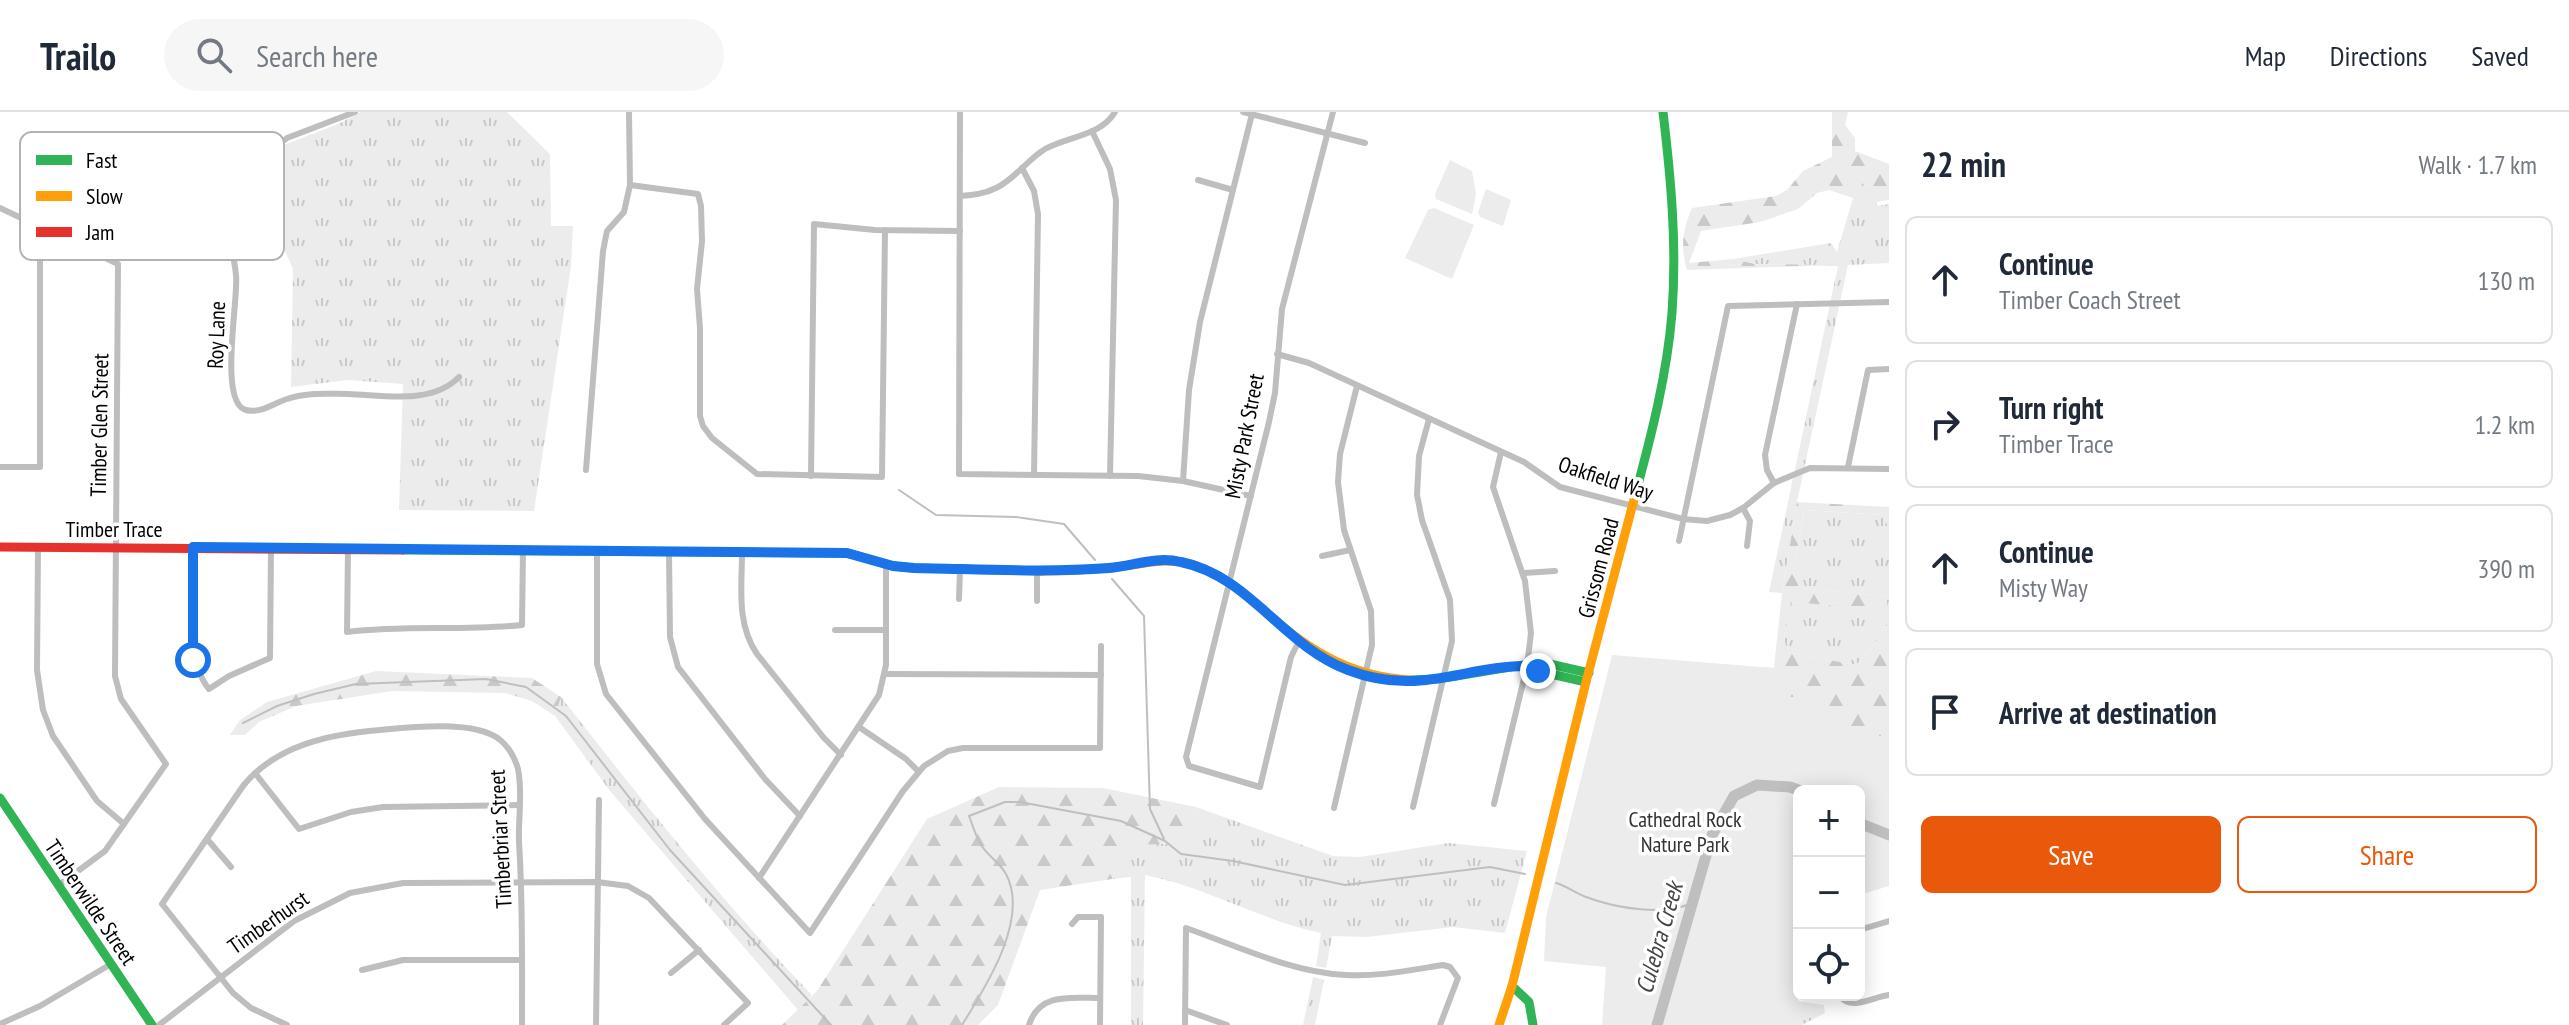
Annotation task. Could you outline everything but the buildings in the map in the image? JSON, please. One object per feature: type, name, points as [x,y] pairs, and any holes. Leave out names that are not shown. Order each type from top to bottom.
[{"type":"street","name":"Roy Lane","points":[[284,140],[355,112]]},
{"type":"street","points":[[586,470],[603,251],[607,231],[624,212],[630,185],[629,112]]},
{"type":"street","points":[[960,112],[959,474],[1138,476],[1183,481],[1251,496]]},
{"type":"street","points":[[960,196],[979,195],[995,189],[1046,149],[1105,125],[1115,112]]},
{"type":"street","points":[[1243,112],[1365,143]]},
{"type":"street","name":"Misty Park Street","points":[[1299,641],[1291,657],[1260,787],[1189,766],[1186,757],[1275,393],[1282,309],[1333,112]]},
{"type":"street","name":"Grissom Road","points":[[1499,1025],[1512,986],[1663,379],[1672,313],[1673,207],[1663,112]]},
{"type":"street","points":[[1183,481],[1189,390],[1200,322],[1252,114]]},
{"type":"street","points":[[1092,131],[1110,169],[1116,200],[1110,476]]},
{"type":"street","points":[[1022,168],[1034,191],[1038,214],[1034,475]]},
{"type":"street","points":[[1198,180],[1233,190]]},
{"type":"street","points":[[630,185],[698,194],[702,241],[697,289],[700,416],[706,432],[757,474],[882,477],[885,230]]},
{"type":"street","points":[[0,208],[20,218]]},
{"type":"street","points":[[811,476],[814,224],[885,230],[960,231]]},
{"type":"street","points":[[0,467],[40,467],[40,260]]},
{"type":"street","name":"Timber Glen Street","points":[[109,260],[118,264],[114,670],[121,699],[166,764],[124,824]]},
{"type":"street","name":"Roy Lane","points":[[233,260],[237,285],[232,334],[232,380],[237,404],[253,411],[307,395],[424,394],[451,386],[459,377]]},
{"type":"street","points":[[1679,541],[1728,306],[1889,302]]},
{"type":"street","points":[[1774,483],[1767,470],[1765,455],[1797,304]]},
{"type":"street","name":"Oakfield Way","points":[[1277,354],[1309,363],[1524,462],[1560,487],[1683,519],[1719,519],[1743,508],[1774,483],[1810,468],[1889,469]]},
{"type":"street","points":[[1848,467],[1868,370],[1889,369]]},
{"type":"street","points":[[1334,808],[1372,645],[1368,601],[1341,514],[1338,471],[1357,386]]},
{"type":"street","points":[[1413,807],[1452,641],[1452,611],[1422,520],[1416,481],[1429,419]]},
{"type":"street","points":[[1494,804],[1531,666],[1531,615],[1523,573],[1493,487],[1501,452]]},
{"type":"street","points":[[1743,508],[1750,521],[1747,546]]},
{"type":"street","name":"Timber Trace","points":[[0,547],[847,553],[914,568],[960,569],[1110,568],[1160,559],[1184,562],[1230,580]]},
{"type":"street","points":[[38,547],[37,670],[43,710],[53,736],[97,801],[124,824],[99,857],[59,885]]},
{"type":"street","points":[[193,547],[193,660],[209,689],[229,676],[270,658],[271,548]]},
{"type":"street","points":[[348,549],[347,632],[393,627],[495,628],[522,625],[523,550]]},
{"type":"street","points":[[1322,556],[1350,550]]},
{"type":"street","points":[[597,551],[597,664],[610,700],[705,819],[810,933],[918,771],[939,755],[963,748],[1100,748],[1101,646]]},
{"type":"street","points":[[669,551],[670,637],[678,667],[765,779],[800,816]]},
{"type":"street","points":[[742,552],[742,616],[749,640],[824,738],[841,755]]},
{"type":"street","points":[[759,878],[879,695],[885,674],[886,564]]},
{"type":"street","points":[[959,599],[960,569]]},
{"type":"street","points":[[1037,569],[1037,601]]},
{"type":"street","points":[[1523,573],[1555,571]]},
{"type":"street","points":[[1230,580],[1299,641],[1335,664],[1366,676],[1399,681],[1445,679],[1531,666],[1538,671],[1588,678]]},
{"type":"street","points":[[835,630],[885,630]]},
{"type":"street","points":[[885,674],[1101,675]]},
{"type":"street","points":[[859,727],[906,759],[918,771]]},
{"type":"street","name":"Timberbriar Street","points":[[220,978],[162,904],[255,773],[285,751],[354,733],[396,728],[479,729],[502,742],[515,759],[519,777],[522,1025]]},
{"type":"street","points":[[255,773],[299,829],[351,812],[383,807],[519,805]]},
{"type":"street","name":"Timberwilde Street","points":[[0,798],[152,1025]]},
{"type":"street","points":[[596,1025],[599,800]]},
{"type":"street","points":[[207,839],[231,867]]},
{"type":"street","name":"Timberhurst","points":[[159,1025],[301,917],[350,893],[403,883],[597,882],[621,884],[642,894],[748,1003],[724,1025]]},
{"type":"street","points":[[1072,924],[1078,917],[1101,917],[1100,1025]]},
{"type":"street","points":[[1862,929],[1889,921]]},
{"type":"street","points":[[1185,1025],[1186,928],[1282,962],[1321,972],[1370,975],[1443,965],[1454,970],[1458,978],[1440,1025]]},
{"type":"street","points":[[671,973],[699,950]]},
{"type":"street","points":[[362,970],[403,960],[522,960]]},
{"type":"street","points":[[0,1024],[40,1006],[111,964]]},
{"type":"street","points":[[220,978],[251,1008],[287,1025]]},
{"type":"street","points":[[1512,986],[1530,1000],[1534,1010],[1533,1025]]},
{"type":"street","points":[[1865,1001],[1889,995]]},
{"type":"street","points":[[1029,1025],[1034,1012],[1049,1000],[1100,998]]},
{"type":"street","points":[[1185,1010],[1227,1025]]},
{"type":"green space","points":[[361,112],[507,112],[550,154],[551,226],[573,226],[571,266],[534,511],[399,510],[403,384],[348,380],[291,387],[293,269],[284,249],[284,145]]},
{"type":"green space","points":[[1832,112],[1848,112],[1845,125],[1855,138],[1855,151],[1889,164],[1889,200],[1875,202],[1873,186],[1863,183],[1853,198],[1829,190],[1817,193],[1798,209],[1760,222],[1701,231],[1689,263],[1733,259],[1755,264],[1834,265],[1687,270],[1684,238],[1692,208],[1776,196],[1787,190],[1803,171],[1832,157]]},
{"type":"green space","points":[[1450,160],[1472,171],[1476,194],[1472,214],[1436,199],[1435,194]]},
{"type":"green space","points":[[1862,183],[1873,186],[1877,206],[1889,204],[1889,263],[1848,265],[1797,502],[1782,593],[1769,592],[1838,266],[1755,264],[1733,259],[1831,243],[1837,252],[1853,198]]},
{"type":"green space","points":[[1486,189],[1511,200],[1503,226],[1480,217],[1478,212]]},
{"type":"green space","points":[[1434,208],[1474,225],[1452,279],[1405,258],[1428,210]]},
{"type":"green space","points":[[1797,502],[1889,507],[1889,529],[1884,515],[1804,510],[1793,574],[1800,588],[1887,596],[1887,610],[1791,602],[1784,636],[1787,652],[1856,665],[1869,652],[1889,620],[1889,832],[1865,799],[1865,785],[1818,785],[1761,667],[1774,668]]},
{"type":"green space","points":[[1804,510],[1884,515],[1889,529],[1889,620],[1869,652],[1856,665],[1786,652],[1784,636],[1790,602],[1887,609],[1886,596],[1800,588],[1793,574]]},
{"type":"green space","name":"Cathedral Rock Nature Park","points":[[1612,655],[1774,668],[1783,697],[1806,697],[1822,707],[1841,730],[1857,739],[1889,735],[1889,886],[1865,893],[1865,785],[1793,785],[1793,1001],[1798,1001],[1798,1025],[1602,1025],[1606,967],[1544,961],[1546,917]]},
{"type":"green space","points":[[376,671],[532,678],[561,697],[555,716],[532,701],[505,693],[392,691],[296,706],[259,722],[245,735],[230,735],[240,720],[267,702]]},
{"type":"green space","points":[[561,697],[714,887],[812,995],[798,1010],[610,791],[555,716]]},
{"type":"green space","points":[[999,787],[1103,788],[1196,807],[1199,820],[1193,843],[1131,845],[1112,879],[1040,890],[998,1005],[978,1025],[782,1025],[817,991],[927,819]]},
{"type":"green space","points":[[1196,807],[1333,856],[1360,857],[1448,843],[1527,851],[1505,933],[1453,927],[1367,937],[1332,936],[1326,968],[1316,966],[1321,933],[1276,920],[1190,887],[1145,875],[1143,1025],[1131,1025],[1131,877],[1112,879],[1131,845],[1199,820]]},
{"type":"green space","points":[[1313,977],[1324,980],[1315,1025],[1303,1025]]},
{"type":"green space","points":[[1793,997],[1793,1001],[1824,1005],[1825,1013],[1802,1025],[1778,1025]]},
{"type":"waterway","points":[[899,490],[936,515],[1016,517],[1064,524],[1095,560]]},
{"type":"waterway","points":[[1112,579],[1144,616],[1150,809],[1164,839]]},
{"type":"waterway","points":[[243,723],[277,706],[356,684],[486,679],[526,687],[566,716],[670,850],[831,1025]]},
{"type":"waterway","name":"Culebra Creek","points":[[1657,1025],[1712,835],[1734,796],[1757,785],[1793,788]]},
{"type":"waterway","points":[[962,1025],[1002,952],[1012,911],[1012,892],[1006,874],[981,845],[969,816],[1005,802],[1020,802],[1121,821],[1165,841],[1181,854],[1233,861],[1345,885],[1490,867],[1525,874]]},
{"type":"waterway","name":"Culebra Creek","points":[[1865,825],[1889,835]]},
{"type":"waterway","points":[[1556,883],[1611,905],[1640,909],[1669,909],[1694,902]]},
{"type":"traffic: fast","points":[[1636,492],[1663,381],[1672,313],[1672,212],[1663,112]]},
{"type":"traffic: fast","points":[[403,550],[847,553],[893,566],[914,568],[1042,571]]},
{"type":"traffic: fast","points":[[1411,680],[1438,679],[1541,662],[1589,673]]},
{"type":"traffic: fast","points":[[1534,666],[1538,671],[1586,682]]},
{"type":"traffic: fast","points":[[0,798],[152,1025]]},
{"type":"traffic: fast","points":[[1512,986],[1529,1002],[1533,1025]]},
{"type":"traffic: slow","points":[[1499,1025],[1512,986],[1636,492]]},
{"type":"traffic: slow","points":[[1042,571],[1101,569],[1162,561],[1194,565],[1225,580],[1318,652],[1371,674],[1411,680]]},
{"type":"traffic: jam","points":[[0,547],[403,550]]},
{"type":"route","points":[[193,660],[193,547],[847,553],[893,566],[914,568],[1110,568],[1160,559],[1173,560],[1230,580],[1312,650],[1335,664],[1366,676],[1412,682],[1509,667],[1534,666],[1538,671]]}]
